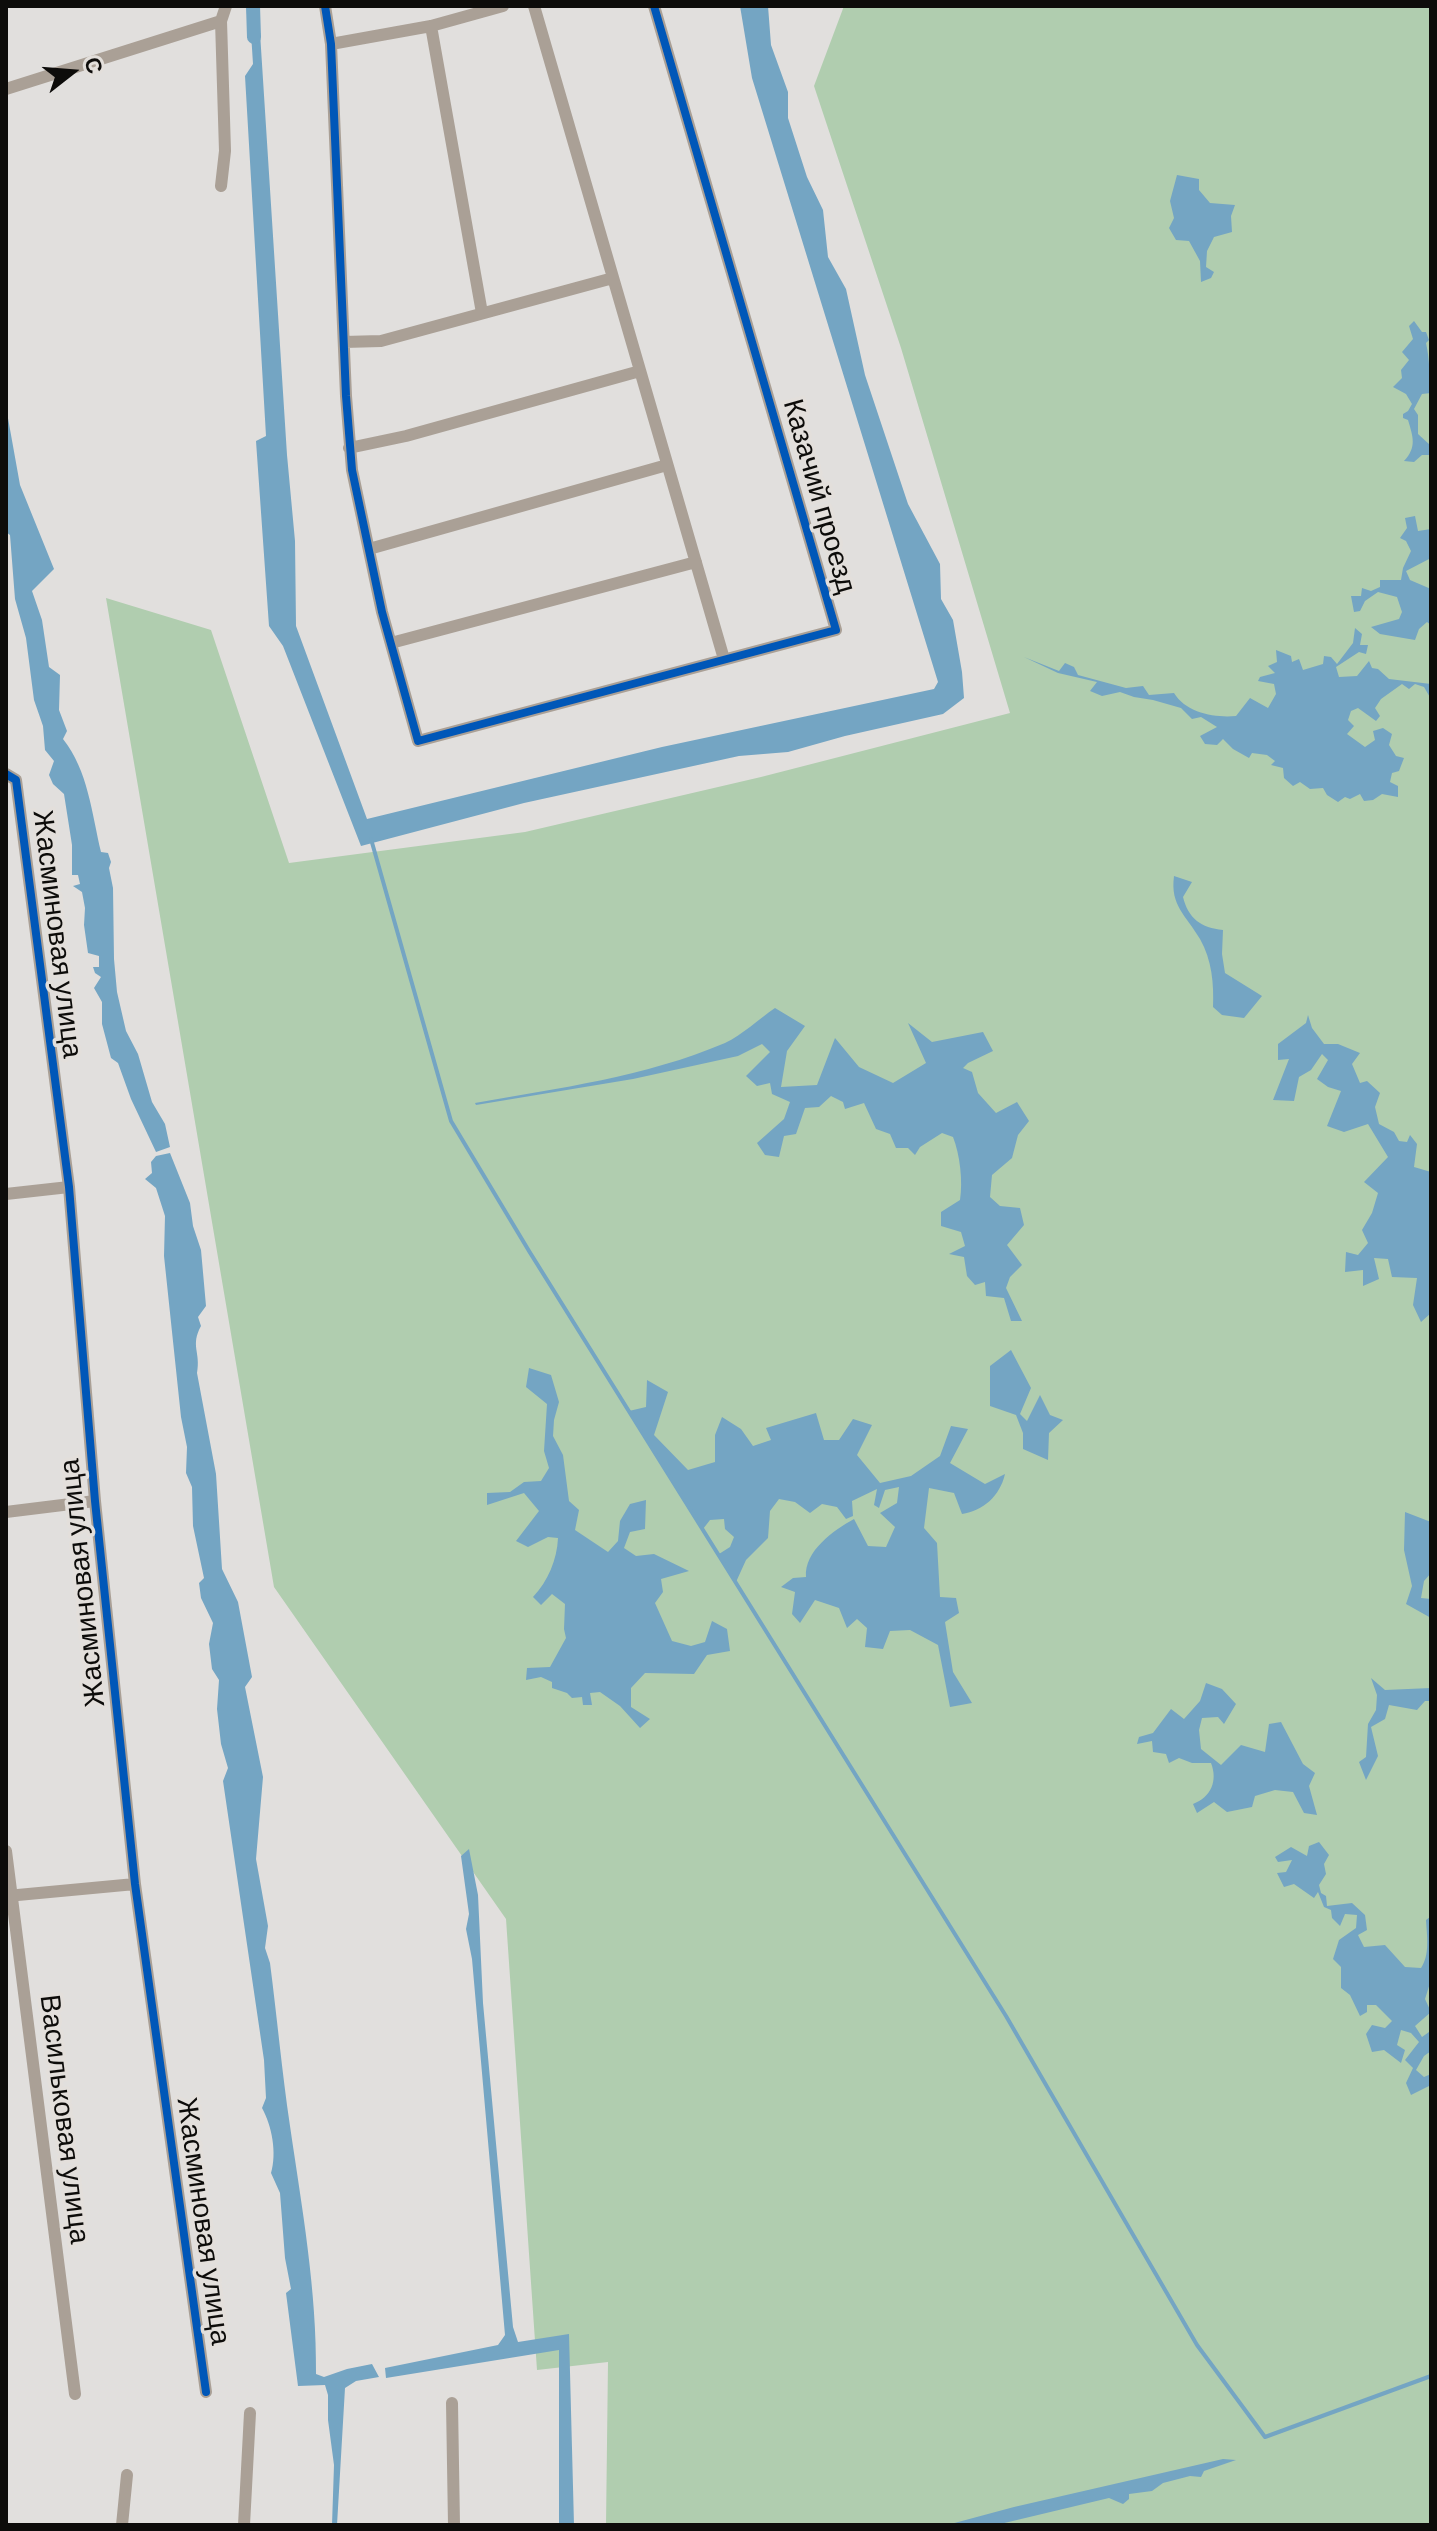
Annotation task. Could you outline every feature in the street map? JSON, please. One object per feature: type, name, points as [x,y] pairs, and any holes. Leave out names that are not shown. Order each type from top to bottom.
[{"type":"street","points":[[221,186],[225,151],[221,21],[226,6]]},
{"type":"street","points":[[325,6],[331,44],[349,448],[391,643],[696,562]]},
{"type":"street","points":[[331,44],[431,26],[503,6]]},
{"type":"street","points":[[534,6],[724,659]]},
{"type":"street","name":"Казачий проезд","points":[[391,643],[418,741],[836,630],[654,6]]},
{"type":"street","points":[[6,89],[221,21]]},
{"type":"street","points":[[431,26],[482,313]]},
{"type":"street","points":[[344,342],[381,341],[613,278]]},
{"type":"street","points":[[349,448],[406,436],[640,371]]},
{"type":"street","points":[[369,549],[667,465]]},
{"type":"street","name":"Жасминовая улица","points":[[6,774],[16,780],[69,1187],[95,1501],[135,1884],[206,2392]]},
{"type":"street","points":[[6,1194],[69,1187]]},
{"type":"street","points":[[6,1512],[95,1501]]},
{"type":"street","name":"Васильковая улица","points":[[6,1851],[9,1895],[75,2394]]},
{"type":"street","points":[[9,1895],[135,1884]]},
{"type":"street","points":[[452,2403],[454,2525]]},
{"type":"street","points":[[244,2525],[250,2413]]},
{"type":"street","points":[[122,2525],[127,2475]]},
{"type":"green space","points":[[844,6],[1431,6],[1431,2525],[606,2525],[608,2362],[537,2370],[506,1919],[274,1587],[106,598],[211,630],[289,863],[525,832],[761,777],[1010,713],[901,348],[814,86]]},
{"type":"water","points":[[740,6],[768,6],[771,45],[788,92],[788,118],[807,177],[823,210],[828,257],[846,289],[865,375],[908,504],[940,564],[941,599],[953,620],[964,698],[943,714],[788,752],[739,756],[524,803],[361,846],[283,646],[269,626],[256,441],[266,436],[245,76],[253,64],[250,17],[259,17],[295,541],[296,626],[367,819],[662,747],[934,689],[938,682],[752,78]]},
{"type":"water","points":[[1177,175],[1199,179],[1199,190],[1210,203],[1235,205],[1231,216],[1232,232],[1214,237],[1207,251],[1206,267],[1214,272],[1211,278],[1201,282],[1200,261],[1189,241],[1176,240],[1169,228],[1174,218],[1170,201]]},
{"type":"water","points":[[1414,321],[1422,332],[1426,332],[1429,340],[1426,343],[1431,393],[1422,394],[1414,409],[1418,415],[1418,434],[1430,445],[1431,455],[1422,455],[1414,462],[1404,461],[1413,442],[1408,420],[1403,418],[1403,414],[1412,404],[1406,394],[1393,387],[1402,378],[1401,370],[1409,360],[1402,352],[1413,339],[1409,326]]},
{"type":"water","points":[[6,407],[20,485],[54,569],[32,591],[42,620],[49,667],[60,675],[59,710],[67,731],[63,739],[84,778],[101,852],[108,853],[111,862],[117,992],[126,1031],[138,1054],[152,1102],[165,1124],[170,1147],[156,1152],[118,1063],[111,1058],[102,1024],[102,1002],[94,988],[101,977],[93,967],[99,967],[99,956],[88,953],[82,892],[73,886],[80,884],[78,875],[72,875],[72,845],[64,794],[53,784],[49,775],[54,761],[45,750],[43,726],[34,700],[26,638],[15,599],[10,535],[6,532]]},
{"type":"water","points":[[1415,516],[1418,531],[1431,529],[1431,558],[1406,571],[1410,580],[1431,589],[1431,625],[1427,622],[1419,629],[1415,640],[1380,634],[1371,627],[1399,619],[1402,612],[1397,597],[1378,592],[1365,601],[1360,611],[1354,612],[1351,596],[1361,596],[1362,588],[1371,591],[1380,587],[1380,580],[1401,580],[1411,551],[1406,541],[1400,538],[1407,528],[1405,518]]},
{"type":"water","points":[[1355,628],[1362,634],[1360,645],[1368,645],[1366,654],[1359,652],[1336,667],[1339,677],[1357,676],[1369,661],[1372,668],[1378,669],[1389,679],[1431,684],[1431,699],[1424,687],[1415,684],[1409,689],[1402,684],[1381,699],[1375,708],[1380,716],[1376,721],[1358,708],[1351,711],[1348,720],[1354,726],[1347,734],[1365,747],[1375,740],[1373,731],[1383,728],[1392,734],[1389,745],[1396,756],[1404,758],[1399,771],[1392,773],[1390,782],[1398,786],[1398,797],[1382,794],[1364,801],[1360,794],[1338,802],[1323,788],[1310,789],[1300,782],[1293,786],[1284,778],[1283,768],[1271,765],[1275,761],[1267,755],[1252,753],[1249,758],[1223,739],[1217,745],[1205,744],[1200,736],[1217,727],[1201,717],[1192,719],[1181,708],[1120,692],[1102,696],[1090,691],[1097,682],[1058,673],[1024,657],[1059,671],[1065,663],[1074,667],[1078,675],[1126,688],[1143,686],[1149,695],[1174,693],[1193,710],[1202,713],[1236,716],[1250,698],[1268,708],[1276,694],[1274,684],[1258,681],[1260,677],[1275,673],[1268,666],[1277,662],[1276,650],[1291,656],[1292,662],[1299,659],[1303,670],[1323,664],[1324,656],[1331,657],[1337,664],[1353,643]]},
{"type":"water","points":[[1174,876],[1192,882],[1183,897],[1192,916],[1208,927],[1223,930],[1225,973],[1262,996],[1244,1018],[1222,1015],[1213,1007],[1210,964],[1200,939],[1177,903]]},
{"type":"water","points":[[775,1008],[805,1026],[787,1051],[781,1087],[817,1085],[835,1038],[859,1067],[893,1083],[926,1063],[908,1023],[932,1042],[983,1032],[993,1051],[963,1068],[972,1072],[978,1093],[996,1113],[1017,1102],[1029,1121],[1018,1135],[1012,1158],[992,1175],[990,1197],[1000,1206],[1020,1208],[1024,1225],[1007,1245],[1022,1265],[1010,1277],[1006,1288],[1022,1321],[1011,1321],[1004,1298],[986,1296],[985,1282],[975,1285],[967,1276],[964,1257],[949,1254],[965,1246],[961,1232],[941,1226],[941,1212],[960,1200],[960,1168],[953,1137],[942,1133],[920,1147],[915,1155],[908,1148],[896,1148],[890,1134],[876,1129],[864,1103],[845,1109],[843,1102],[831,1096],[819,1107],[805,1108],[796,1134],[784,1136],[779,1157],[765,1155],[757,1143],[784,1119],[790,1102],[772,1094],[770,1083],[757,1086],[746,1076],[770,1052],[762,1044],[738,1056],[633,1079],[475,1103],[602,1080],[664,1065],[725,1043]]},
{"type":"water","points":[[1308,1015],[1312,1028],[1324,1044],[1338,1044],[1360,1053],[1352,1064],[1360,1083],[1367,1081],[1380,1093],[1375,1107],[1379,1124],[1394,1132],[1399,1141],[1407,1142],[1410,1135],[1417,1144],[1414,1167],[1431,1172],[1431,1313],[1421,1322],[1413,1305],[1417,1278],[1392,1277],[1388,1259],[1374,1258],[1379,1279],[1363,1286],[1363,1270],[1345,1272],[1346,1252],[1358,1255],[1368,1243],[1362,1230],[1372,1213],[1378,1193],[1364,1182],[1388,1157],[1368,1124],[1344,1132],[1327,1126],[1341,1091],[1317,1079],[1328,1060],[1322,1054],[1311,1070],[1299,1077],[1294,1101],[1273,1100],[1289,1059],[1278,1060],[1278,1044],[1306,1023]]},
{"type":"water","points":[[170,1153],[190,1203],[201,1250],[206,1306],[198,1317],[201,1326],[196,1339],[197,1373],[216,1474],[222,1569],[238,1602],[252,1677],[245,1687],[263,1777],[256,1859],[268,1926],[265,1948],[270,1963],[308,2250],[316,2374],[324,2377],[372,2364],[379,2377],[356,2381],[345,2388],[337,2525],[332,2525],[334,2465],[328,2395],[325,2385],[298,2386],[286,2293],[291,2289],[285,2258],[280,2193],[271,2173],[274,2157],[272,2140],[262,2108],[266,2098],[264,2060],[223,1781],[228,1768],[221,1744],[217,1709],[219,1680],[212,1669],[209,1644],[213,1623],[201,1598],[199,1583],[204,1578],[193,1526],[192,1487],[186,1473],[187,1447],[164,1256],[165,1216],[156,1188],[145,1179],[152,1173],[151,1162],[156,1156]]},
{"type":"water","points":[[1011,1350],[1031,1388],[1020,1414],[1027,1421],[1040,1395],[1050,1415],[1063,1420],[1049,1433],[1048,1460],[1023,1449],[1023,1433],[1016,1415],[990,1406],[990,1366]]},
{"type":"water","points":[[529,1368],[551,1375],[559,1402],[553,1436],[563,1455],[569,1501],[579,1510],[575,1530],[608,1552],[618,1541],[620,1521],[630,1504],[646,1500],[645,1529],[630,1532],[624,1548],[636,1556],[654,1554],[689,1571],[661,1579],[663,1592],[655,1603],[672,1641],[691,1646],[705,1642],[712,1621],[727,1629],[730,1651],[707,1655],[694,1674],[645,1673],[631,1688],[631,1707],[650,1719],[640,1728],[620,1706],[600,1692],[590,1693],[592,1705],[583,1705],[582,1697],[572,1698],[552,1688],[552,1682],[541,1677],[526,1680],[527,1668],[550,1667],[566,1638],[565,1604],[552,1594],[541,1605],[533,1597],[551,1570],[558,1538],[548,1537],[528,1547],[516,1541],[539,1511],[524,1493],[487,1505],[487,1493],[510,1492],[524,1482],[541,1481],[549,1468],[544,1451],[547,1404],[526,1387]]},
{"type":"water","points":[[647,1380],[668,1392],[654,1435],[688,1470],[715,1462],[715,1435],[722,1417],[741,1429],[753,1446],[771,1440],[766,1428],[816,1413],[824,1440],[839,1440],[853,1419],[872,1425],[857,1455],[880,1483],[911,1476],[940,1456],[951,1426],[968,1429],[950,1463],[985,1484],[1005,1474],[1003,1482],[990,1501],[977,1510],[962,1514],[954,1493],[929,1488],[924,1528],[937,1543],[940,1597],[956,1598],[959,1613],[945,1622],[953,1672],[972,1703],[950,1707],[938,1645],[910,1630],[890,1631],[883,1649],[865,1647],[867,1628],[857,1619],[847,1628],[839,1608],[815,1600],[800,1623],[792,1614],[795,1592],[781,1587],[793,1578],[806,1577],[815,1550],[829,1535],[854,1519],[868,1546],[886,1547],[895,1527],[880,1513],[897,1503],[899,1487],[885,1490],[879,1508],[874,1505],[877,1489],[852,1501],[853,1516],[846,1519],[837,1507],[822,1504],[810,1513],[795,1502],[779,1499],[770,1511],[768,1538],[746,1560],[736,1582],[719,1554],[730,1547],[734,1537],[725,1529],[724,1519],[710,1520],[703,1529],[629,1411],[646,1407]]},
{"type":"water","points":[[1405,1512],[1431,1522],[1431,1573],[1424,1581],[1421,1598],[1431,1599],[1431,1618],[1406,1604],[1412,1586],[1404,1550]]},
{"type":"water","points":[[1371,1678],[1385,1690],[1431,1688],[1431,1701],[1425,1701],[1417,1710],[1389,1705],[1385,1719],[1371,1727],[1378,1756],[1366,1780],[1359,1762],[1366,1757],[1368,1724],[1376,1710],[1377,1695]]},
{"type":"water","points":[[1206,1683],[1222,1689],[1236,1704],[1224,1724],[1218,1717],[1202,1718],[1199,1730],[1201,1749],[1221,1765],[1241,1745],[1265,1752],[1269,1724],[1281,1722],[1303,1764],[1315,1773],[1309,1786],[1317,1815],[1304,1813],[1293,1792],[1275,1790],[1255,1796],[1252,1807],[1227,1812],[1214,1802],[1197,1813],[1193,1804],[1208,1793],[1213,1782],[1211,1763],[1192,1763],[1179,1758],[1169,1763],[1166,1754],[1153,1752],[1152,1741],[1137,1744],[1139,1737],[1153,1733],[1171,1709],[1184,1719],[1200,1701]]},
{"type":"water","points":[[1319,1842],[1329,1855],[1324,1864],[1326,1874],[1319,1885],[1321,1893],[1326,1896],[1327,1906],[1352,1903],[1365,1915],[1367,1930],[1358,1935],[1364,1947],[1385,1945],[1405,1967],[1421,1968],[1427,1951],[1426,1920],[1430,1917],[1431,1980],[1425,1999],[1431,2012],[1415,2026],[1422,2037],[1431,2033],[1431,2051],[1416,2070],[1424,2077],[1431,2074],[1431,2085],[1411,2095],[1406,2083],[1413,2068],[1405,2060],[1419,2042],[1411,2033],[1401,2030],[1397,2045],[1405,2050],[1401,2063],[1384,2050],[1372,2052],[1366,2034],[1372,2025],[1385,2028],[1392,2021],[1376,2005],[1367,2005],[1367,2012],[1360,2016],[1350,1995],[1341,1988],[1341,1967],[1333,1959],[1339,1940],[1356,1928],[1357,1915],[1345,1914],[1340,1926],[1332,1918],[1331,1910],[1324,1907],[1318,1892],[1314,1898],[1294,1884],[1284,1887],[1277,1873],[1286,1872],[1292,1860],[1278,1862],[1275,1857],[1291,1847],[1307,1856],[1309,1846]]},
{"type":"water","points":[[469,1849],[478,1895],[483,2003],[513,2327],[518,2342],[569,2334],[574,2525],[559,2525],[559,2350],[386,2378],[385,2368],[498,2345],[505,2335],[472,1959],[466,1929],[469,1914],[461,1856]]},
{"type":"water","points":[[1223,2459],[1236,2460],[1204,2471],[1201,2477],[1190,2476],[1163,2483],[1152,2491],[1129,2494],[1129,2499],[1123,2504],[1109,2498],[996,2525],[947,2525],[1014,2507]]},
{"type":"waterway","points":[[253,6],[254,37]]},
{"type":"waterway","points":[[371,839],[451,1121],[1006,2016],[1197,2345],[1265,2437],[1431,2376]]},
{"type":"cycle path","points":[[325,6],[331,44],[352,470],[382,612],[418,741],[836,630],[654,6]]},
{"type":"cycle path","points":[[6,774],[16,780],[69,1187],[95,1501],[135,1884],[206,2392]]}]
